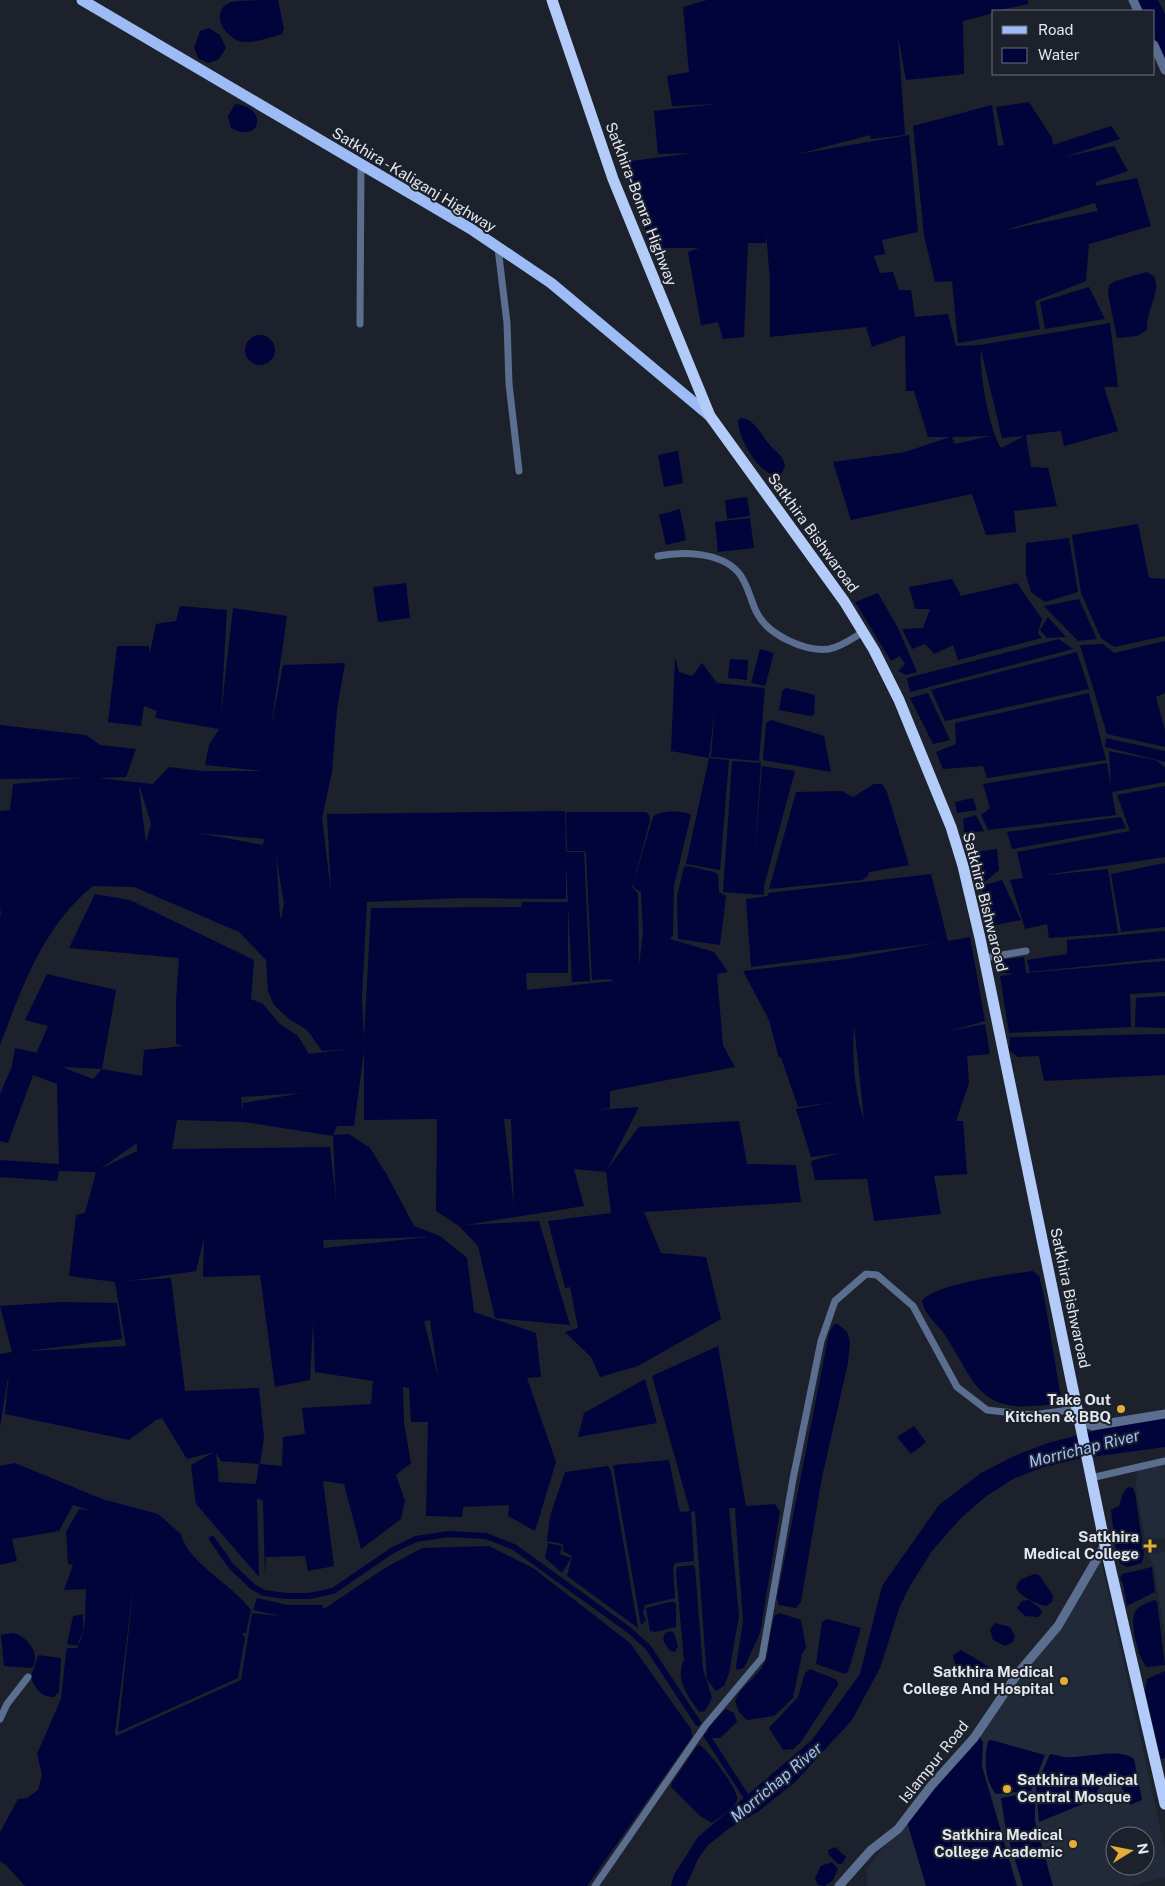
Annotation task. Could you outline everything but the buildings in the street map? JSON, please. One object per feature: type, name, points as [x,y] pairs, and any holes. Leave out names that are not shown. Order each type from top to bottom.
[{"type":"highway","name":"Satkhira-Bomra Highway","points":[[552,0],[613,179],[710,416]]},
{"type":"highway","name":"Satkhira Bishwaroad","points":[[710,416],[844,601],[863,632],[899,700],[951,827],[963,866],[984,958],[1090,1474]]},
{"type":"highway","points":[[1090,1474],[1165,1804]]},
{"type":"main road","name":"Satkhira - Kaliganj Highway","points":[[82,0],[361,166],[471,229],[551,283],[710,416]]},
{"type":"street","points":[[1155,47],[1165,70]]},
{"type":"street","points":[[360,324],[361,166]]},
{"type":"street","points":[[498,248],[507,323],[509,384],[519,472]]},
{"type":"street","points":[[658,556],[689,554],[713,558],[728,564],[740,573],[757,614],[769,629],[814,650],[831,648],[863,632]]},
{"type":"street","points":[[984,958],[1026,951]]},
{"type":"street","points":[[595,1886],[705,1726],[762,1658],[793,1479],[819,1350],[835,1301],[866,1274],[877,1275],[913,1306],[957,1387],[987,1410],[1079,1418],[1092,1426],[1165,1414]]},
{"type":"street","points":[[1090,1474],[1165,1461]]},
{"type":"street","name":"Islampur Road","points":[[839,1886],[871,1850],[898,1829],[931,1786],[974,1738],[1018,1673],[1058,1626],[1105,1545]]},
{"type":"street","points":[[0,1719],[6,1704],[28,1677]]},
{"type":"shaded area","name":"Satkhira Medical College","points":[[1165,1464],[1165,1538],[1153,1540],[1155,1554],[1165,1552],[1165,1634],[1154,1568],[1148,1554],[1136,1490],[1137,1469]]},
{"type":"shaded area","points":[[1101,1560],[1165,1849],[1165,1877],[1132,1886],[867,1886],[867,1868],[1028,1669]]},
{"type":"water","points":[[248,0],[278,0],[284,29],[282,34],[259,41],[244,42],[237,40],[225,31],[220,18],[224,6],[231,2]]},
{"type":"water","points":[[707,0],[1027,0],[1029,4],[992,10],[992,14],[963,21],[964,74],[906,80],[898,36],[905,135],[871,139],[870,135],[798,154],[909,135],[918,232],[882,240],[885,254],[874,256],[880,273],[893,272],[899,290],[911,290],[915,317],[948,314],[956,346],[980,345],[1110,323],[1118,387],[1104,387],[1118,431],[1064,446],[1061,431],[1026,435],[1031,467],[1048,468],[1057,506],[1014,511],[1016,532],[986,535],[972,494],[851,520],[833,462],[905,452],[950,437],[928,437],[914,391],[906,391],[905,335],[872,347],[866,327],[770,337],[770,281],[766,232],[766,243],[748,243],[744,337],[723,339],[718,322],[701,325],[688,252],[699,248],[651,248],[624,162],[693,153],[658,154],[654,111],[716,104],[672,106],[667,76],[689,72],[683,7]],"holes":[[[981,350],[1002,438],[1024,436],[1001,448],[993,428],[986,400]],[[990,436],[955,444],[952,437]]]},
{"type":"water","points":[[1135,0],[1158,0],[1165,14],[1165,59],[1155,39],[1155,10],[1140,10]]},
{"type":"water","points":[[209,28],[220,35],[226,48],[219,59],[209,63],[199,59],[194,48],[200,31]]},
{"type":"water","points":[[1029,102],[1052,138],[1053,145],[1111,126],[1120,139],[1064,157],[1114,146],[1128,171],[1096,182],[1096,186],[1137,178],[1151,226],[1089,244],[1086,281],[1035,301],[1040,329],[958,343],[952,281],[935,282],[924,235],[913,126],[992,105],[998,146],[1004,145],[996,107]],"holes":[[[1095,203],[1098,211],[1002,231]]]},
{"type":"water","points":[[235,104],[246,106],[253,111],[256,117],[257,123],[255,128],[249,132],[241,132],[231,128],[228,116]]},
{"type":"water","points":[[1147,272],[1155,280],[1156,291],[1148,318],[1147,330],[1137,336],[1117,338],[1108,294],[1109,285],[1115,281]]},
{"type":"water","points":[[1089,287],[1105,319],[1045,329],[1040,302]]},
{"type":"water","points":[[260,335],[271,339],[275,350],[271,361],[260,365],[249,361],[245,350],[249,339]]},
{"type":"water","points":[[741,418],[754,424],[781,456],[785,466],[781,475],[773,475],[765,471],[752,456],[739,428],[738,420]]},
{"type":"water","points":[[678,451],[683,483],[664,487],[658,455]]},
{"type":"water","points":[[747,497],[750,516],[727,519],[725,500]]},
{"type":"water","points":[[680,509],[686,540],[666,545],[659,515]]},
{"type":"water","points":[[750,518],[754,548],[718,552],[715,522]]},
{"type":"water","points":[[1138,524],[1149,578],[1165,579],[1165,636],[1114,647],[1101,638],[1081,593],[1072,535]]},
{"type":"water","points":[[1069,538],[1078,592],[1045,602],[1031,592],[1026,575],[1026,543]]},
{"type":"water","points":[[952,579],[961,596],[1017,583],[1042,619],[1038,633],[1042,638],[958,660],[953,645],[934,654],[925,644],[912,649],[902,629],[923,628],[930,609],[915,609],[909,587]]},
{"type":"water","points":[[406,583],[410,618],[378,622],[373,587]]},
{"type":"water","points":[[878,593],[898,628],[917,672],[906,675],[898,671],[905,664],[900,656],[891,661],[855,602]]},
{"type":"water","points":[[1079,599],[1097,639],[1078,641],[1044,606]]},
{"type":"water","points":[[180,606],[227,610],[221,714],[233,608],[287,616],[271,727],[283,665],[345,663],[337,709],[332,772],[322,818],[331,892],[327,814],[565,811],[566,852],[584,852],[590,981],[572,982],[568,905],[568,973],[526,973],[527,990],[614,981],[609,979],[592,980],[586,853],[584,851],[567,851],[566,812],[645,812],[649,814],[650,821],[632,887],[638,893],[639,966],[643,932],[641,892],[634,888],[633,884],[653,817],[660,813],[672,812],[683,812],[691,815],[674,886],[673,935],[670,939],[714,952],[728,972],[717,974],[723,1045],[735,1067],[610,1091],[610,1108],[597,1110],[639,1107],[608,1168],[639,1127],[739,1121],[747,1164],[796,1165],[801,1202],[644,1212],[661,1253],[706,1257],[721,1319],[638,1366],[600,1377],[591,1357],[565,1332],[578,1328],[570,1287],[565,1288],[548,1221],[611,1213],[606,1172],[574,1169],[584,1206],[465,1225],[539,1221],[570,1325],[495,1318],[478,1246],[459,1226],[436,1211],[437,1119],[364,1120],[364,1051],[354,1126],[337,1126],[333,1135],[349,1134],[370,1148],[387,1175],[414,1226],[440,1236],[467,1258],[474,1312],[536,1333],[541,1377],[527,1378],[556,1462],[535,1531],[508,1516],[509,1505],[463,1507],[462,1517],[426,1516],[428,1422],[411,1422],[409,1388],[403,1387],[404,1423],[411,1463],[396,1475],[405,1501],[401,1519],[361,1549],[344,1484],[323,1481],[334,1566],[308,1571],[305,1556],[266,1557],[265,1576],[263,1501],[257,1498],[259,1577],[196,1504],[191,1465],[214,1452],[187,1459],[162,1418],[156,1420],[129,1440],[5,1414],[9,1371],[0,1427],[0,1354],[12,1352],[0,1306],[61,1302],[117,1303],[122,1339],[26,1351],[126,1346],[115,1282],[69,1276],[76,1215],[85,1213],[96,1172],[59,1171],[57,1181],[0,1177],[0,1160],[59,1164],[57,1084],[33,1075],[8,1143],[0,1141],[0,1094],[12,1066],[15,1048],[43,1054],[37,1052],[48,1026],[25,1020],[47,974],[116,990],[102,1069],[142,1076],[144,1050],[184,1046],[176,1044],[176,1000],[179,958],[69,948],[95,894],[130,900],[254,960],[251,999],[263,1004],[280,1024],[298,1036],[309,1054],[349,1049],[322,1051],[307,1030],[289,1019],[274,1005],[268,991],[266,960],[239,932],[134,887],[93,886],[60,920],[47,939],[26,980],[0,1045],[0,919],[2,904],[0,913],[0,811],[10,810],[13,784],[82,778],[0,779],[0,725],[86,735],[100,745],[136,749],[126,777],[98,778],[153,784],[169,767],[203,771],[263,771],[205,765],[209,745],[219,729],[155,718],[157,711],[144,706],[141,726],[108,722],[117,646],[149,646],[150,653],[156,624],[176,621]],"holes":[[[139,787],[151,824],[146,843]],[[199,833],[264,839],[263,845]],[[276,855],[284,904],[280,918]],[[566,864],[568,902],[522,902],[521,907],[371,908],[364,1039],[362,997],[367,902],[461,898],[566,899]],[[62,1067],[102,1069],[93,1079]],[[302,1093],[243,1103],[243,1113],[241,1097]],[[504,1119],[511,1119],[514,1207]],[[177,1120],[244,1122],[333,1136],[336,1201],[330,1147],[172,1149]],[[137,1143],[137,1151],[100,1169]],[[429,1237],[324,1248],[324,1240]],[[204,1238],[203,1277],[260,1275],[275,1387],[310,1380],[313,1322],[315,1372],[373,1381],[371,1404],[302,1408],[305,1434],[283,1437],[282,1466],[260,1464],[264,1438],[259,1388],[185,1391],[171,1278],[128,1281],[196,1271]],[[430,1320],[438,1377],[424,1321]],[[216,1453],[221,1461],[259,1464],[256,1484],[219,1482]]]},
{"type":"water","points":[[1048,617],[1066,637],[1047,638],[1040,630]]},
{"type":"water","points":[[1059,639],[1073,649],[910,692],[907,678]]},
{"type":"water","points":[[1165,641],[1165,693],[1156,697],[1165,730],[1165,747],[1107,734],[1080,645],[1103,644],[1114,653]]},
{"type":"water","points":[[760,649],[774,653],[765,686],[751,683]]},
{"type":"water","points":[[1077,652],[1089,689],[945,721],[931,690]]},
{"type":"water","points":[[675,657],[679,672],[692,676],[702,663],[717,683],[765,688],[759,761],[711,757],[715,705],[709,758],[671,751]]},
{"type":"water","points":[[730,659],[748,660],[747,680],[728,678]]},
{"type":"water","points":[[786,688],[815,695],[814,715],[810,716],[779,710],[782,691]]},
{"type":"water","points":[[928,693],[950,740],[933,744],[910,698]]},
{"type":"water","points":[[1089,693],[1106,760],[987,778],[983,766],[943,769],[936,752],[956,744],[955,723]]},
{"type":"water","points":[[771,720],[824,736],[831,772],[763,760],[766,723]]},
{"type":"water","points":[[1106,738],[1165,751],[1165,762],[1105,747]]},
{"type":"water","points":[[1109,751],[1155,760],[1165,767],[1165,782],[1112,792],[1116,815],[988,830],[981,815],[990,808],[983,784],[1107,763],[1111,786]]},
{"type":"water","points":[[709,758],[729,760],[720,870],[686,864]]},
{"type":"water","points":[[732,761],[761,763],[754,861],[762,766],[795,771],[764,886],[764,894],[762,895],[723,892]]},
{"type":"water","points":[[874,784],[882,784],[887,792],[909,865],[869,872],[868,876],[862,880],[769,889],[796,792],[842,791],[853,797]]},
{"type":"water","points":[[1165,786],[1165,857],[1038,876],[1108,869],[1118,933],[1049,938],[1047,924],[1025,929],[1010,880],[1023,878],[1017,852],[1130,831],[1117,795]]},
{"type":"water","points":[[973,798],[977,810],[957,813],[955,802]]},
{"type":"water","points":[[976,815],[984,831],[964,833],[963,819]]},
{"type":"water","points":[[1121,817],[1126,828],[1012,849],[1007,832]]},
{"type":"water","points":[[997,849],[999,870],[985,882],[981,881],[970,853]]},
{"type":"water","points":[[1165,863],[1165,927],[1121,932],[1111,874]]},
{"type":"water","points":[[688,866],[714,872],[718,875],[719,892],[726,896],[720,945],[678,939],[677,896],[684,867]]},
{"type":"water","points":[[931,874],[948,941],[970,937],[985,1021],[950,1031],[985,1024],[990,1054],[967,1056],[969,1083],[956,1121],[963,1121],[967,1174],[934,1176],[941,1214],[874,1221],[867,1179],[815,1180],[811,1161],[840,1153],[811,1157],[796,1109],[834,1102],[798,1107],[781,1057],[779,1058],[769,1020],[743,971],[847,959],[936,943],[751,967],[746,899],[768,896],[768,893]],"holes":[[[854,1025],[864,1120],[854,1073]]]},
{"type":"water","points":[[1002,880],[1021,920],[991,926],[981,886]]},
{"type":"water","points":[[1165,931],[1165,958],[1030,972],[1027,960],[1067,954],[1067,940]]},
{"type":"water","points":[[1024,957],[1026,973],[1165,961],[1165,992],[1130,994],[1131,1027],[1009,1033],[1000,976],[1015,974],[996,972],[994,961]]},
{"type":"water","points":[[1165,996],[1165,1028],[1135,1027],[1136,998]]},
{"type":"water","points":[[1165,1034],[1165,1075],[1044,1081],[1039,1056],[1018,1057],[1009,1050],[1010,1037]]},
{"type":"water","points":[[1033,1271],[1039,1276],[1044,1296],[1061,1398],[1048,1405],[1014,1406],[987,1396],[978,1387],[969,1376],[945,1335],[926,1311],[922,1301],[929,1295],[957,1285],[991,1277]]},
{"type":"water","points":[[834,1324],[838,1324],[847,1332],[850,1342],[848,1363],[822,1477],[801,1602],[796,1608],[779,1605],[777,1598],[829,1333]]},
{"type":"water","points":[[718,1346],[746,1506],[775,1504],[780,1512],[760,1633],[744,1668],[737,1670],[743,1621],[735,1510],[737,1508],[729,1508],[739,1616],[729,1673],[724,1686],[716,1691],[707,1680],[695,1511],[691,1512],[694,1561],[675,1563],[673,1568],[675,1598],[645,1605],[643,1613],[646,1620],[641,1625],[613,1465],[669,1460],[679,1509],[681,1512],[690,1511],[652,1376]]},
{"type":"water","points":[[645,1379],[657,1423],[578,1437],[584,1413]]},
{"type":"water","name":"Morrichap River","points":[[1165,1417],[1165,1447],[1077,1459],[1044,1467],[1013,1479],[985,1497],[960,1519],[932,1551],[911,1584],[900,1606],[880,1668],[852,1720],[795,1782],[759,1811],[731,1827],[708,1845],[698,1859],[686,1886],[671,1886],[674,1875],[698,1837],[812,1740],[860,1674],[882,1586],[939,1505],[981,1473],[1014,1456],[1048,1443],[1105,1428]]},
{"type":"water","points":[[914,1426],[926,1442],[911,1454],[897,1437]]},
{"type":"water","points":[[15,1463],[102,1499],[158,1514],[181,1534],[192,1554],[244,1601],[251,1610],[246,1633],[242,1633],[245,1638],[238,1678],[118,1732],[134,1582],[116,1736],[241,1680],[252,1613],[282,1616],[253,1610],[257,1598],[287,1605],[322,1605],[324,1609],[385,1568],[422,1548],[489,1546],[533,1568],[630,1643],[691,1729],[692,1737],[587,1886],[25,1886],[0,1861],[0,1832],[18,1799],[27,1798],[38,1790],[42,1775],[37,1754],[61,1699],[67,1648],[77,1648],[85,1619],[86,1589],[64,1590],[73,1565],[68,1564],[66,1532],[79,1509],[91,1511],[73,1505],[59,1531],[12,1539],[17,1561],[0,1565],[0,1466]]},
{"type":"water","points":[[608,1466],[611,1471],[638,1628],[567,1576],[572,1556],[563,1551],[563,1544],[547,1541],[550,1516],[565,1472]]},
{"type":"water","points":[[1128,1487],[1133,1488],[1135,1493],[1144,1554],[1142,1563],[1127,1567],[1120,1563],[1115,1545],[1111,1510],[1119,1506],[1123,1493]]},
{"type":"water","points":[[548,1543],[562,1546],[560,1554],[571,1558],[562,1573],[545,1558]]},
{"type":"water","points":[[693,1565],[695,1568],[703,1669],[712,1698],[705,1711],[699,1712],[684,1687],[681,1674],[684,1660],[676,1572],[677,1567]]},
{"type":"water","points":[[1152,1567],[1155,1592],[1127,1606],[1123,1583],[1120,1579],[1122,1574]]},
{"type":"water","points":[[1034,1574],[1039,1575],[1053,1595],[1052,1602],[1046,1606],[1033,1602],[1017,1590],[1016,1587],[1020,1580]]},
{"type":"water","points":[[1029,1600],[1040,1608],[1042,1613],[1038,1617],[1025,1616],[1017,1608],[1022,1601]]},
{"type":"water","points":[[1155,1600],[1157,1602],[1165,1665],[1147,1667],[1141,1657],[1136,1641],[1133,1617],[1135,1612],[1144,1604]]},
{"type":"water","points":[[675,1602],[676,1605],[676,1627],[655,1632],[650,1631],[646,1608]]},
{"type":"water","points":[[780,1613],[801,1620],[806,1648],[802,1654],[793,1698],[774,1716],[747,1720],[739,1712],[735,1701],[741,1690],[764,1664],[773,1621],[775,1615]]},
{"type":"water","points":[[83,1614],[83,1631],[77,1646],[67,1644],[73,1616]]},
{"type":"water","points":[[827,1619],[861,1628],[848,1672],[845,1674],[816,1664],[822,1622]]},
{"type":"water","points":[[995,1623],[1010,1627],[1015,1636],[1013,1642],[1005,1646],[993,1640],[990,1630]]},
{"type":"water","points":[[670,1631],[674,1633],[678,1646],[675,1652],[669,1650],[663,1640],[665,1633]]},
{"type":"water","points":[[12,1633],[27,1641],[34,1651],[35,1663],[32,1668],[4,1666],[1,1635]]},
{"type":"water","points":[[961,1650],[996,1671],[992,1680],[988,1681],[955,1664],[953,1655]]},
{"type":"water","points":[[38,1655],[61,1658],[59,1692],[54,1697],[46,1696],[40,1692],[31,1678]]},
{"type":"water","points":[[810,1669],[837,1680],[838,1685],[801,1742],[793,1749],[783,1750],[769,1728],[798,1697],[805,1673]]},
{"type":"water","points":[[1165,1671],[1165,1758],[1161,1759],[1145,1691],[1147,1679]]},
{"type":"water","points":[[726,1709],[734,1713],[737,1722],[720,1738],[710,1738],[707,1733],[709,1726]]},
{"type":"water","points":[[979,1736],[983,1742],[982,1766],[1017,1886],[926,1886],[907,1822],[972,1740]]},
{"type":"water","points":[[991,1740],[1045,1755],[1031,1791],[996,1794],[989,1782],[986,1769],[988,1741]]},
{"type":"water","points":[[700,1745],[716,1762],[728,1779],[737,1799],[730,1809],[712,1823],[700,1816],[671,1787],[697,1746]]},
{"type":"water","points":[[1050,1754],[1073,1757],[1120,1754],[1134,1759],[1142,1800],[1130,1805],[1121,1786],[1104,1778],[1093,1800],[1039,1822],[1036,1786]]},
{"type":"water","points":[[1028,1793],[1033,1794],[1032,1802],[1035,1803],[1035,1821],[1053,1886],[1023,1886],[1006,1831],[1001,1798]]},
{"type":"water","points":[[835,1847],[846,1857],[842,1864],[838,1864],[829,1855],[828,1850]]},
{"type":"water","points":[[832,1862],[838,1869],[833,1880],[825,1886],[818,1885],[815,1878],[821,1866]]},
{"type":"waterway","points":[[212,1539],[231,1566],[253,1587],[264,1593],[286,1596],[309,1596],[333,1591],[393,1550],[416,1539],[449,1534],[486,1536],[514,1547],[629,1630],[648,1647],[698,1723]]},
{"type":"waterway","name":"Morrichap River","points":[[707,1736],[751,1804]]},
{"type":"place","name":"Take Out Kitchen & BBQ","points":[[1121,1409]]},
{"type":"place","name":"Satkhira Medical College","points":[[1150,1546]]},
{"type":"place","name":"Satkhira Medical College And Hospital","points":[[1064,1681]]},
{"type":"place","name":"Satkhira Medical Central Mosque","points":[[1007,1789]]},
{"type":"place","name":"Satkhira Medical College Academic","points":[[1073,1844]]}]
